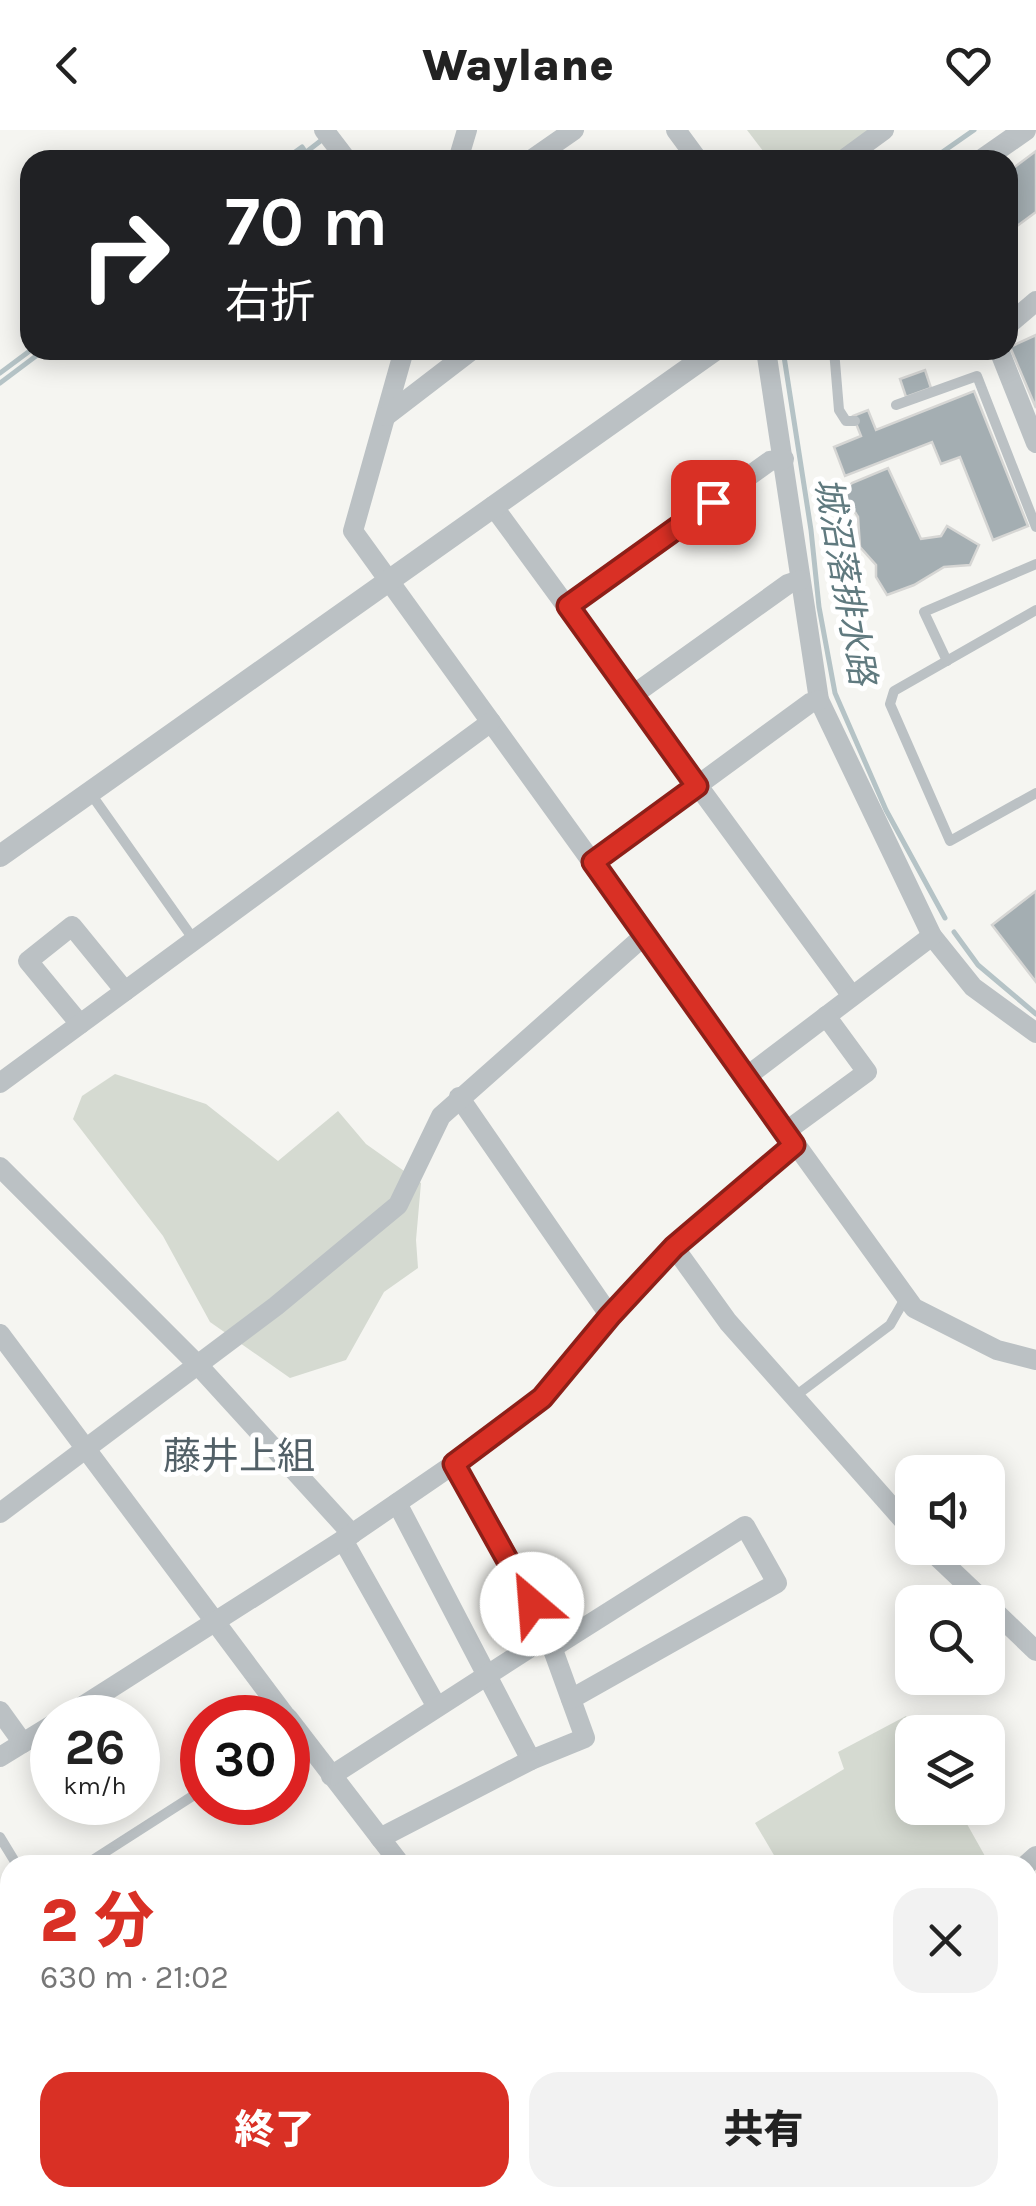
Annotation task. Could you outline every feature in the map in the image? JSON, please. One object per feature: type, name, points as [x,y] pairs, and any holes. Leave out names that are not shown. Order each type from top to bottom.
[{"type":"street","points":[[324,130],[339,150]]},
{"type":"street","points":[[557,150],[574,130]]},
{"type":"street","points":[[857,150],[884,130]]},
{"type":"street","points":[[996,150],[1025,130]]},
{"type":"street","points":[[401,360],[353,532],[914,1308],[997,1350],[1036,1360]]},
{"type":"street","points":[[386,416],[459,360]]},
{"type":"street","points":[[0,856],[694,360]]},
{"type":"street","points":[[768,360],[819,700],[932,936],[974,987],[1036,1033]]},
{"type":"street","points":[[1003,360],[1036,443]]},
{"type":"street","points":[[568,606],[770,461],[784,459]]},
{"type":"street","points":[[493,506],[852,996]]},
{"type":"street","points":[[633,695],[788,584],[800,580]]},
{"type":"street","points":[[593,862],[819,700]]},
{"type":"street","points":[[0,1083],[491,722]]},
{"type":"street","points":[[80,1024],[28,961],[72,926],[125,991]]},
{"type":"street","points":[[0,1513],[276,1306],[398,1206],[441,1116],[645,935]]},
{"type":"street","points":[[746,1077],[932,936]]},
{"type":"street","points":[[100,1695],[348,1536],[542,1398],[674,1247],[866,1072],[826,1016]]},
{"type":"street","points":[[459,1097],[610,1316]]},
{"type":"street","points":[[0,1166],[197,1364],[348,1536],[438,1708]]},
{"type":"street","points":[[674,1247],[728,1322],[895,1511]]},
{"type":"street","points":[[0,1334],[268,1695]]},
{"type":"street","points":[[380,1838],[531,1760],[585,1738],[550,1642],[454,1464]]},
{"type":"street","points":[[396,1503],[531,1760]]},
{"type":"street","points":[[331,1776],[488,1674],[550,1642],[745,1526],[777,1583],[571,1699]]},
{"type":"street","points":[[946,1565],[966,1585]]},
{"type":"street","points":[[1005,1622],[1036,1651]]},
{"type":"street","points":[[0,1710],[22,1744]]},
{"type":"street","points":[[0,1757],[30,1739]]},
{"type":"street","points":[[310,1750],[393,1855]]},
{"type":"lane","points":[[835,360],[839,410],[846,420],[855,421]]},
{"type":"lane","points":[[896,405],[977,376],[1036,527]]},
{"type":"lane","points":[[947,661],[924,612],[1036,564]]},
{"type":"lane","points":[[1036,610],[894,690],[890,704],[950,841],[1036,793]]},
{"type":"lane","points":[[90,793],[194,940]]},
{"type":"lane","points":[[794,1398],[890,1325],[906,1297]]},
{"type":"lane","points":[[101,1855],[180,1804]]},
{"type":"shaded area","points":[[747,130],[871,130],[844,150],[762,150]]},
{"type":"shaded area","points":[[115,1074],[206,1104],[278,1161],[338,1111],[366,1144],[421,1183],[418,1268],[384,1292],[346,1360],[290,1378],[210,1322],[163,1236],[73,1119],[82,1096]]},
{"type":"shaded area","points":[[895,1722],[895,1825],[968,1825],[984,1855],[774,1855],[755,1823],[844,1769],[838,1752]]},
{"type":"building","points":[[1036,151],[1036,212],[1018,225],[1018,164]]},
{"type":"building","points":[[1036,335],[1036,408],[1016,360],[1018,343]]},
{"type":"building","points":[[925,370],[931,388],[906,397],[900,379]]},
{"type":"building","points":[[974,391],[1028,526],[993,540],[960,457],[941,464],[932,442],[845,476],[834,447],[861,436],[853,416],[868,410],[876,430]]},
{"type":"building","points":[[888,468],[921,539],[941,536],[947,526],[979,545],[970,565],[944,567],[887,595],[876,577],[876,565],[860,547],[858,517],[843,493],[852,483]]},
{"type":"building","points":[[1036,891],[1036,982],[992,925]]},
{"type":"waterway","name":"城沼落排水路","points":[[945,150],[974,130]]},
{"type":"waterway","points":[[309,150],[323,139]]},
{"type":"waterway","points":[[298,150],[304,150]]},
{"type":"waterway","points":[[0,373],[20,358]]},
{"type":"waterway","points":[[0,383],[31,360]]},
{"type":"waterway","name":"城沼落排水路","points":[[785,360],[835,693],[886,810],[945,918]]},
{"type":"waterway","name":"城沼落排水路","points":[[954,932],[978,965],[1036,1014]]},
{"type":"district","name":"藤井上組","points":[[239,1456]]},
{"type":"route","points":[[532,1604],[454,1464],[542,1398],[674,1247],[794,1145],[593,862],[697,786],[568,606],[713,502]]}]
